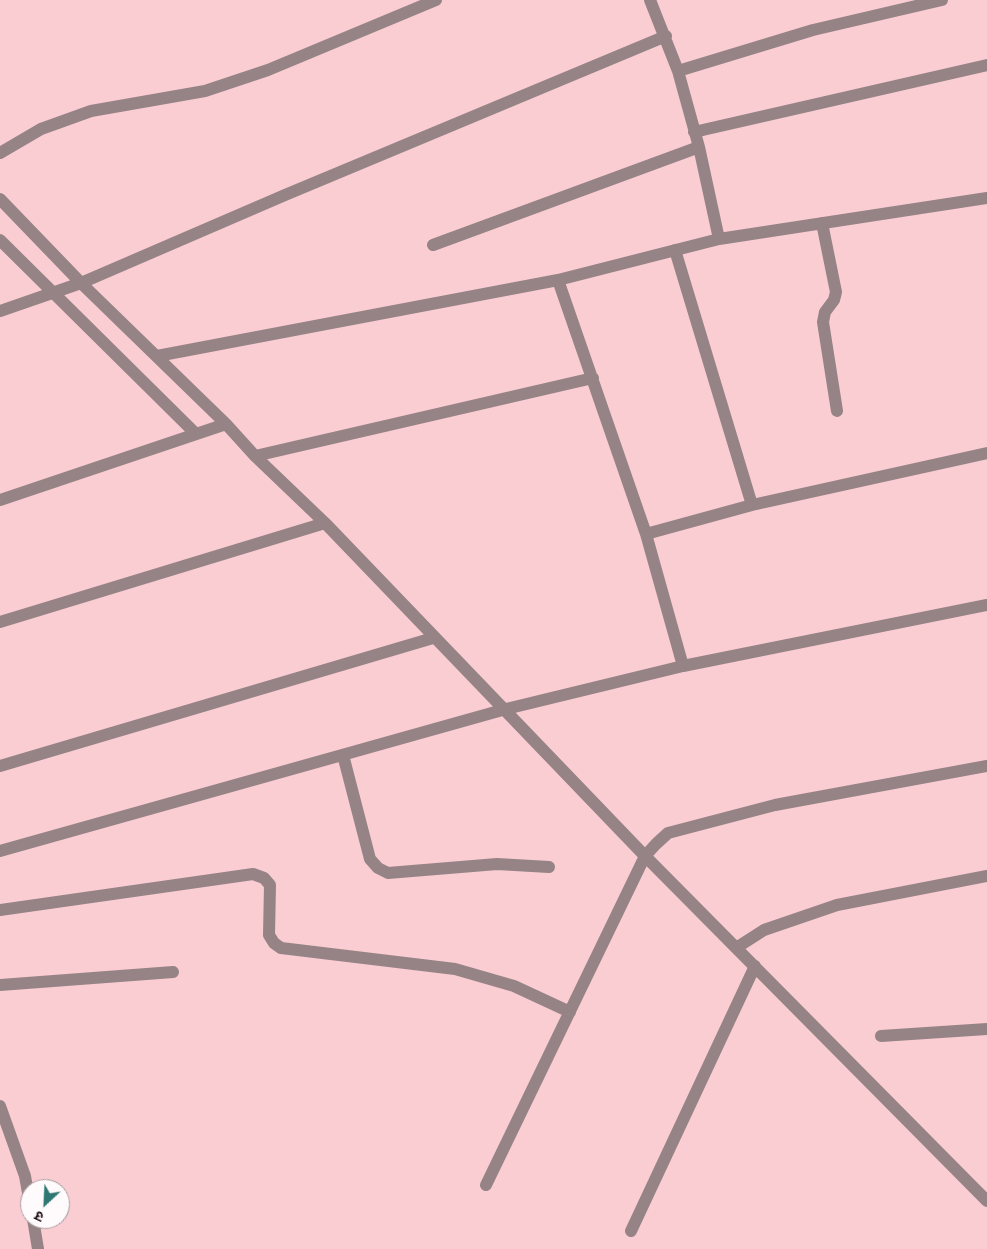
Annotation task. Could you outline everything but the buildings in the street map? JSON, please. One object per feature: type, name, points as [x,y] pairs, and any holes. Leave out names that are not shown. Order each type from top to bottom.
[{"type":"street","points":[[0,153],[40,129],[91,111],[205,91],[268,70],[436,0]]},
{"type":"street","points":[[650,0],[666,36],[678,71],[699,147],[719,238]]},
{"type":"street","points":[[678,71],[813,30],[942,0]]},
{"type":"street","points":[[0,311],[81,283],[285,195],[666,36]]},
{"type":"street","points":[[694,132],[987,65]]},
{"type":"street","points":[[433,246],[699,147]]},
{"type":"street","points":[[0,198],[81,283],[226,424],[254,456],[325,523],[434,638],[506,709],[645,856],[987,1201]]},
{"type":"street","points":[[157,356],[558,280],[719,238],[987,198]]},
{"type":"street","points":[[822,223],[836,292],[834,300],[825,312],[823,322],[837,411]]},
{"type":"street","points":[[0,240],[196,434]]},
{"type":"street","points":[[675,250],[752,505]]},
{"type":"street","points":[[558,280],[646,534],[683,666]]},
{"type":"street","points":[[254,456],[593,378]]},
{"type":"street","points":[[0,500],[226,424]]},
{"type":"street","points":[[646,534],[752,505],[987,453]]},
{"type":"street","points":[[0,622],[325,523]]},
{"type":"street","points":[[0,850],[506,709],[683,666],[987,605]]},
{"type":"street","points":[[0,766],[434,638]]},
{"type":"street","points":[[343,755],[370,859],[378,868],[388,873],[497,864],[549,867]]},
{"type":"street","points":[[486,1185],[645,856],[668,833],[775,805],[987,766]]},
{"type":"street","points":[[0,910],[253,874],[264,878],[270,885],[269,935],[274,943],[281,948],[455,969],[514,986],[570,1012]]},
{"type":"street","points":[[736,948],[764,930],[837,905],[987,876]]},
{"type":"street","points":[[631,1231],[755,966]]},
{"type":"street","points":[[0,986],[173,972]]},
{"type":"street","points":[[881,1036],[987,1029]]},
{"type":"street","points":[[0,1106],[26,1179]]},
{"type":"street","points":[[35,1229],[38,1249]]}]
